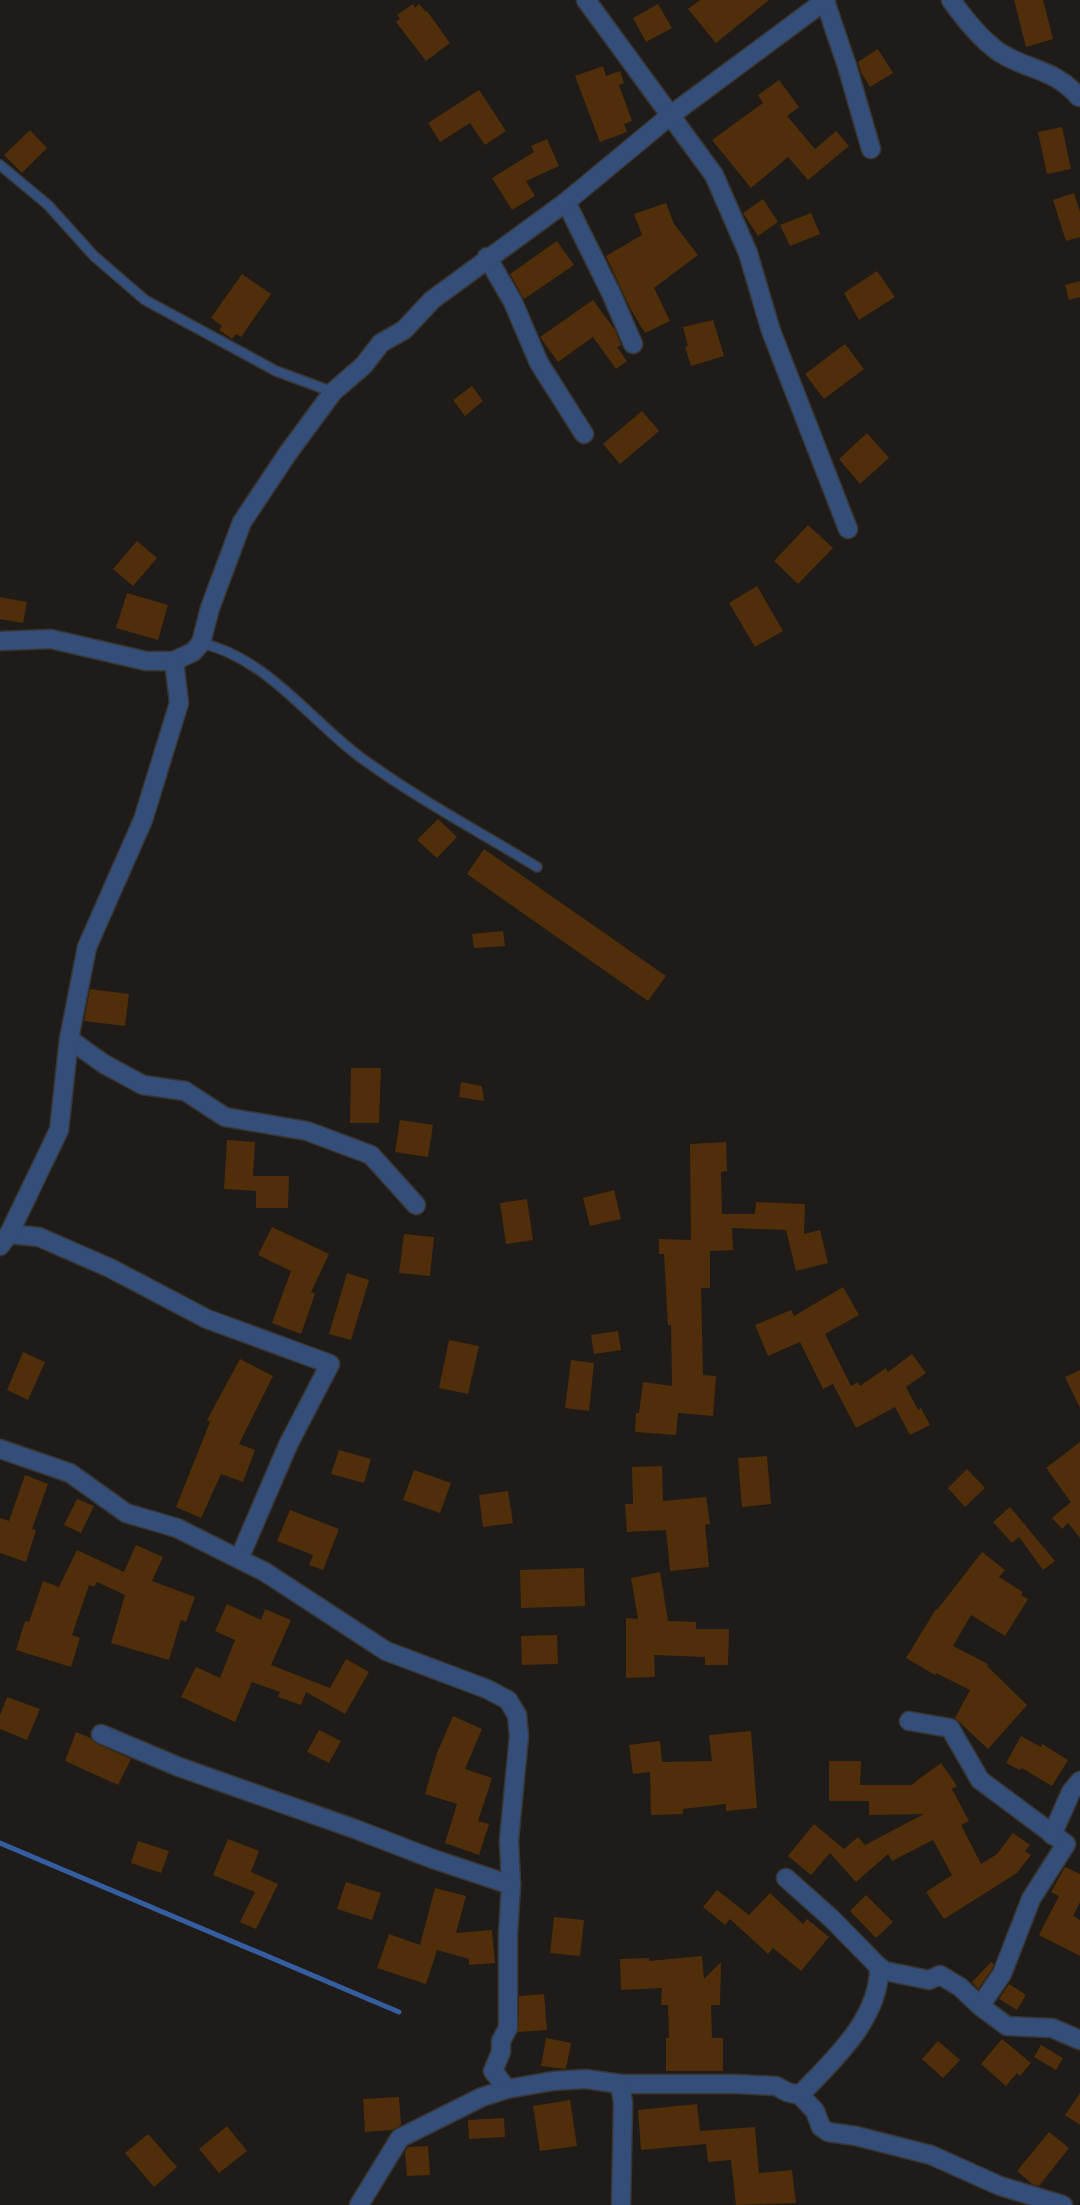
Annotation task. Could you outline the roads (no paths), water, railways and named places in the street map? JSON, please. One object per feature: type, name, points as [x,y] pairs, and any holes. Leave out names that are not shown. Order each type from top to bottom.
[{"type":"street","points":[[586,0],[714,175],[743,242],[771,331],[848,529]]},
{"type":"street","points":[[0,641],[51,639],[146,660],[174,661],[193,652],[201,643],[214,597],[242,522],[333,392],[364,365],[381,343],[404,330],[432,300],[487,257],[566,202],[671,115],[825,0],[871,149]]},
{"type":"street","points":[[951,0],[974,29],[999,51],[1050,73],[1069,85],[1079,97]]},
{"type":"street","points":[[566,202],[633,344]]},
{"type":"street","points":[[487,257],[513,302],[539,363],[584,434]]},
{"type":"street","points":[[5,1240],[59,1130],[69,1039],[87,947],[143,820],[179,703],[174,661]]},
{"type":"street","points":[[69,1039],[104,1064],[143,1085],[185,1091],[225,1117],[307,1131],[370,1155],[416,1205]]},
{"type":"street","points":[[5,1240],[39,1237],[110,1268],[207,1319],[330,1364],[288,1446],[239,1559]]},
{"type":"street","points":[[0,1449],[70,1473],[126,1513],[177,1528],[265,1572],[386,1651],[487,1689],[508,1700],[517,1715],[519,1736],[509,1840],[511,1885],[508,2028],[501,2041],[501,2052],[493,2071],[507,2089]]},
{"type":"street","points":[[909,1721],[950,1728],[980,1780],[1066,1844]]},
{"type":"street","points":[[101,1734],[179,1767],[511,1885]]},
{"type":"street","points":[[980,2006],[1002,1974],[1031,1899],[1066,1844],[1071,1792],[1080,1781]]},
{"type":"street","points":[[786,1878],[885,1971],[929,1980],[940,1975],[960,1987],[1007,2026],[1052,2028],[1080,2040]]},
{"type":"street","points":[[800,2095],[842,2050],[866,2017],[878,1987],[879,1967]]},
{"type":"street","points":[[359,2205],[400,2138],[482,2097],[507,2089],[586,2078],[620,2084],[775,2086],[800,2095],[815,2111],[821,2127],[828,2132],[856,2136],[931,2155],[1000,2186],[1063,2205]]},
{"type":"street","points":[[620,2084],[623,2103],[621,2205]]},
{"type":"lane","points":[[0,165],[48,205],[94,256],[145,300],[275,371],[333,392]]},
{"type":"lane","points":[[201,643],[218,647],[277,682],[327,729],[379,771],[537,867]]},
{"type":"waterway","points":[[0,1843],[399,2012]]}]
